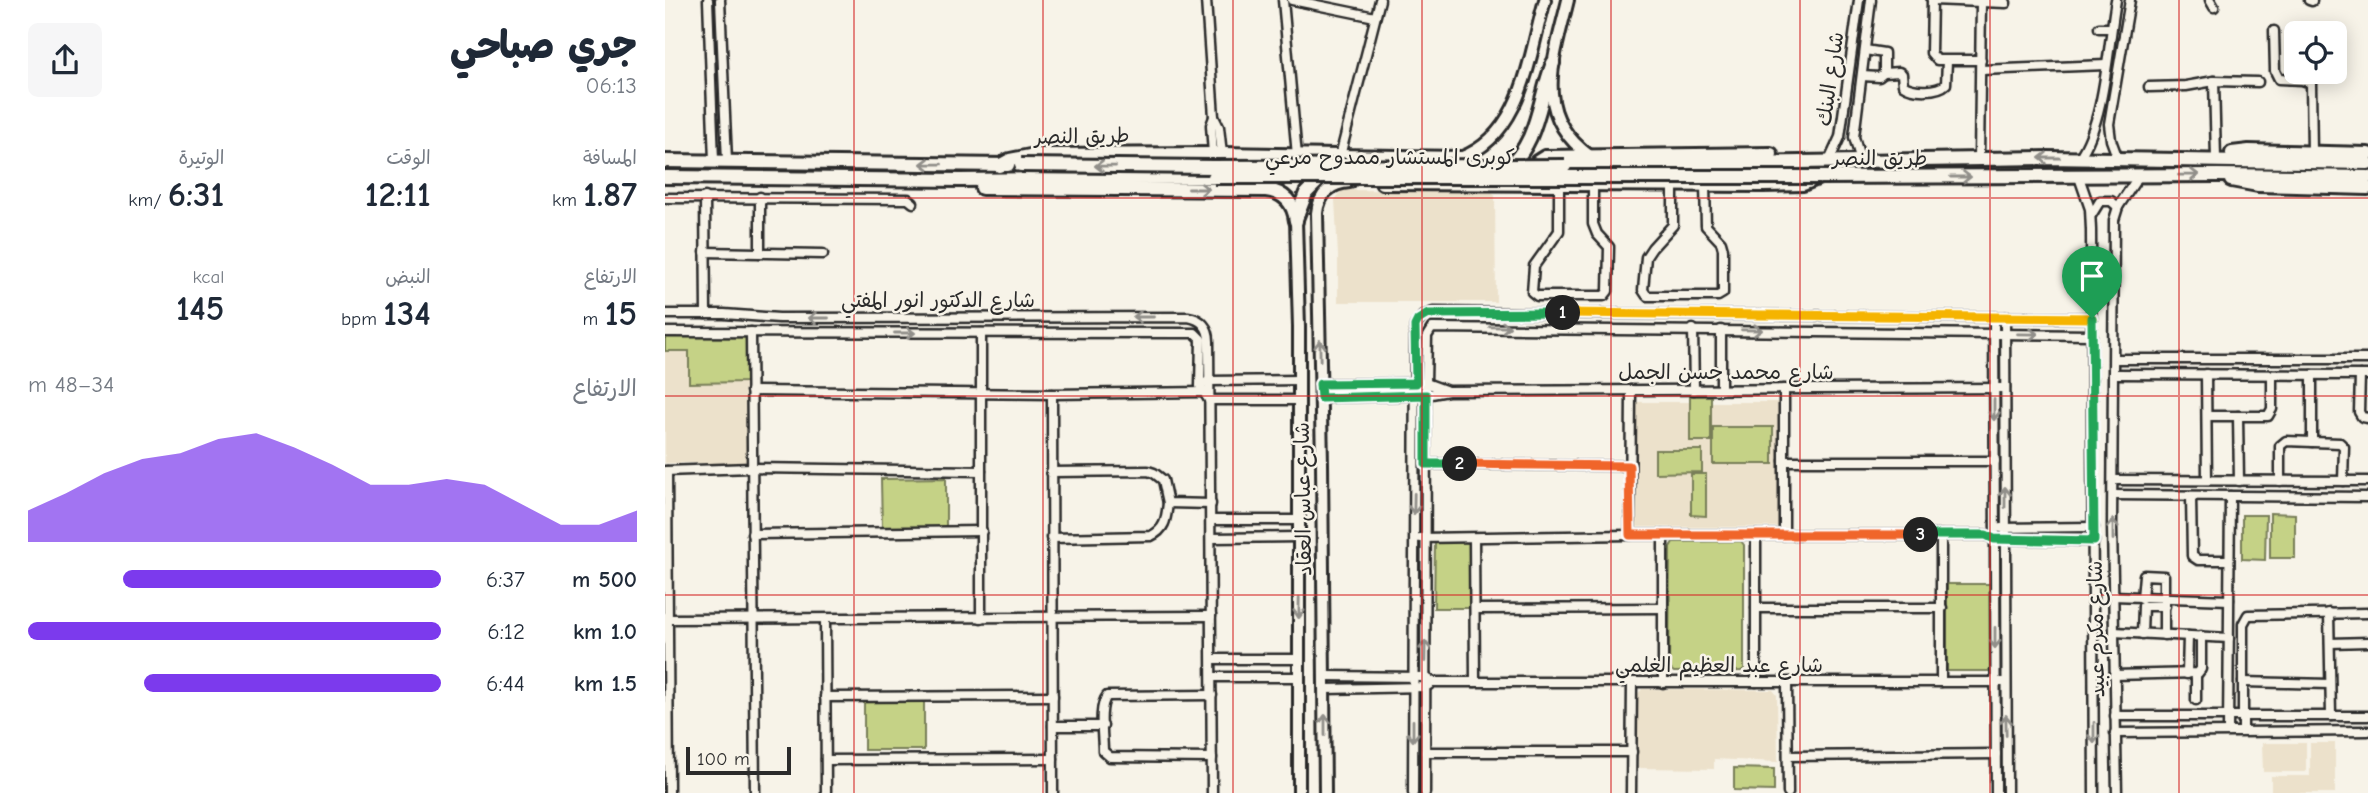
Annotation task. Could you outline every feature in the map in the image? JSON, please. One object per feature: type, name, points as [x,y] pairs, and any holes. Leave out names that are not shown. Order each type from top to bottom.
[{"type":"highway","points":[[1459,184],[1496,176],[1523,152],[1532,135],[1553,63]]},
{"type":"highway","name":"طريق النصر","points":[[1542,184],[1535,179],[1534,170],[1537,162],[1545,157],[1803,153],[1828,161],[1861,161],[2216,159],[2249,151],[2368,154]]},
{"type":"highway","name":"طريق النصر","points":[[665,161],[999,166],[1022,156],[1035,155],[1217,154],[1460,158]]},
{"type":"highway","points":[[1257,155],[1266,159],[1273,172],[1272,182],[1266,190]]},
{"type":"highway","points":[[1296,221],[1306,193],[1322,176],[1375,158]]},
{"type":"highway","points":[[1459,184],[1468,176],[1469,169],[1466,162],[1460,158]]},
{"type":"highway","points":[[2216,159],[2368,163]]},
{"type":"highway","name":"كوبرى المستشار ممدوح مرعي","points":[[999,166],[1538,166],[1828,161]]},
{"type":"highway","name":"طريق النصر","points":[[1350,182],[1705,185],[1803,184],[1820,177],[2218,175],[2244,184],[2368,188]]},
{"type":"highway","points":[[2218,175],[2368,177]]},
{"type":"highway","name":"كوبرى المستشار ممدوح مرعي","points":[[961,180],[1385,176],[1820,177]]},
{"type":"highway","points":[[665,177],[961,180],[981,188],[1266,190],[1278,192],[1287,199],[1294,209],[1296,221]]},
{"type":"main road","points":[[1460,158],[1490,139],[1512,111],[1520,92],[1545,0]]},
{"type":"main road","points":[[1568,0],[1553,63],[1551,91],[1557,119],[1573,144],[1590,156]]},
{"type":"main road","points":[[1539,20],[1543,29],[1560,34]]},
{"type":"main road","name":"شارع عباس العقاد","points":[[1325,793],[1317,207],[1329,188],[1350,182]]},
{"type":"main road","name":"شارع عباس العقاد","points":[[1296,221],[1299,380],[1299,793]]},
{"type":"street","points":[[708,0],[712,88],[720,161]]},
{"type":"street","points":[[720,0],[725,87],[720,161]]},
{"type":"street","points":[[1206,0],[1214,117],[1219,127],[1217,154]]},
{"type":"street","points":[[1283,0],[1297,156]]},
{"type":"street","points":[[1292,0],[1375,17]]},
{"type":"street","points":[[1340,156],[1380,0]]},
{"type":"street","name":"شارع البنك","points":[[1828,161],[1839,142],[1859,0]]},
{"type":"street","name":"شارع البنك","points":[[1861,161],[1854,141],[1871,0]]},
{"type":"street","points":[[1981,60],[1935,59],[1931,53],[1932,0],[2006,3]]},
{"type":"street","points":[[2116,0],[2106,65],[2101,135],[2117,159]]},
{"type":"street","points":[[2079,158],[2090,142],[2101,135],[2111,111],[2130,0]]},
{"type":"street","points":[[1979,159],[1981,2]]},
{"type":"street","points":[[2099,28],[2111,28]]},
{"type":"street","points":[[2274,31],[2275,71],[2279,79],[2311,83],[2312,153]]},
{"type":"street","points":[[1865,50],[1884,53],[1884,73]]},
{"type":"street","points":[[1862,76],[1879,78],[1884,73],[1899,72],[1902,74],[1903,85],[1908,89],[1939,89],[1946,84],[1947,61]]},
{"type":"street","points":[[1981,70],[2106,65]]},
{"type":"street","points":[[2214,81],[2216,159]]},
{"type":"street","points":[[2149,87],[2186,86],[2214,81],[2258,82]]},
{"type":"street","points":[[712,88],[725,87]]},
{"type":"street","points":[[1842,126],[1847,132],[1856,128]]},
{"type":"street","name":"شارع مكرم عبيد","points":[[2079,177],[2088,200],[2091,218],[2094,793]]},
{"type":"street","points":[[2091,218],[2100,201],[2111,201],[2117,207],[2138,177]]},
{"type":"street","points":[[1559,185],[1559,231],[1532,270],[1532,292],[1537,296],[1604,296],[1608,291],[1609,250],[1593,224],[1593,184]]},
{"type":"street","points":[[1673,185],[1673,225],[1652,248],[1645,261],[1643,290],[1647,296],[1718,296],[1723,293],[1723,249],[1721,242],[1706,226],[1705,185]]},
{"type":"street","points":[[705,197],[706,314]]},
{"type":"street","points":[[760,197],[760,253]]},
{"type":"street","points":[[665,198],[908,199],[913,203]]},
{"type":"street","name":"شارع مكرم عبيد","points":[[2117,207],[2114,220],[2113,480],[2117,793]]},
{"type":"street","points":[[705,253],[823,254]]},
{"type":"street","points":[[1413,793],[1415,326],[1423,316],[1433,312],[2092,318]]},
{"type":"street","points":[[1445,313],[1445,326]]},
{"type":"street","name":"شارع الدكتور انور المفتي","points":[[665,314],[767,318],[1188,317],[1199,320],[1207,329],[1208,381]]},
{"type":"street","points":[[1062,333],[1065,327],[1064,317]]},
{"type":"street","points":[[1081,333],[1078,325],[1082,317]]},
{"type":"street","points":[[1994,317],[1995,528],[1990,537],[1996,793]]},
{"type":"street","points":[[2005,317],[2007,793]]},
{"type":"street","points":[[1425,793],[1428,682],[1426,383],[1427,336],[1431,328],[1445,326],[2092,335]]},
{"type":"street","points":[[1693,329],[1694,390]]},
{"type":"street","points":[[1721,330],[1721,390]]},
{"type":"street","name":"شارع الدكتور انور المفتي","points":[[665,332],[1195,333],[1201,339],[1199,383],[1206,395]]},
{"type":"street","points":[[751,332],[755,793]]},
{"type":"street","points":[[981,333],[981,618]]},
{"type":"street","points":[[2114,359],[2368,359]]},
{"type":"street","points":[[2131,359],[2127,368],[2131,374]]},
{"type":"street","points":[[2114,374],[2364,375],[2359,412],[2362,417],[2368,418]]},
{"type":"street","points":[[2206,374],[2207,480]]},
{"type":"street","points":[[2207,416],[2268,416],[2271,414],[2272,375]]},
{"type":"street","points":[[2312,375],[2312,442]]},
{"type":"street","points":[[1212,793],[1211,504],[1204,384],[1208,381],[1299,380]]},
{"type":"street","name":"شارع محمد حسن الجمل","points":[[1320,384],[1426,383],[1448,391]]},
{"type":"street","points":[[1784,388],[1784,535]]},
{"type":"street","name":"شارع محمد حسن الجمل","points":[[1321,398],[1426,395],[1448,391],[2005,388]]},
{"type":"street","points":[[1630,535],[1631,390]]},
{"type":"street","points":[[751,391],[1206,395],[1299,400]]},
{"type":"street","points":[[1052,394],[1053,793]]},
{"type":"street","points":[[2238,416],[2239,481]]},
{"type":"street","points":[[2280,481],[2281,443],[2312,442],[2342,444],[2343,481]]},
{"type":"street","points":[[1784,461],[1995,461]]},
{"type":"street","points":[[1426,464],[1629,466]]},
{"type":"street","points":[[669,793],[666,471],[751,468],[981,471]]},
{"type":"street","points":[[1051,471],[1154,473],[1163,480],[1168,503],[1164,524],[1159,532],[1151,536],[1051,538]]},
{"type":"street","points":[[2113,480],[2368,481]]},
{"type":"street","points":[[2196,480],[2192,556],[2198,560],[2229,560]]},
{"type":"street","points":[[2113,495],[2368,497]]},
{"type":"street","points":[[2228,731],[2229,496]]},
{"type":"street","points":[[1168,503],[1211,504]]},
{"type":"street","points":[[1211,520],[1299,520]]},
{"type":"street","points":[[1995,528],[2094,527]]},
{"type":"street","points":[[752,534],[982,531]]},
{"type":"street","points":[[1663,535],[1663,682]]},
{"type":"street","points":[[1756,535],[1756,682]]},
{"type":"street","points":[[1414,538],[1941,535],[2094,541]]},
{"type":"street","points":[[1941,535],[1941,682]]},
{"type":"street","points":[[1211,538],[1299,537]]},
{"type":"street","points":[[1474,538],[1475,682]]},
{"type":"street","points":[[2142,598],[2143,578],[2146,575],[2165,578],[2164,635]]},
{"type":"street","points":[[2113,596],[2165,602]]},
{"type":"street","points":[[2142,634],[2144,607],[2165,602],[2229,600]]},
{"type":"street","points":[[1475,609],[1663,608]]},
{"type":"street","points":[[1756,608],[1941,608]]},
{"type":"street","points":[[2329,613],[2331,716]]},
{"type":"street","points":[[2243,731],[2243,624],[2248,615],[2368,613]]},
{"type":"street","points":[[668,619],[1212,616]]},
{"type":"street","points":[[825,618],[826,793]]},
{"type":"street","points":[[2114,632],[2229,638]]},
{"type":"street","points":[[2188,636],[2196,700]]},
{"type":"street","points":[[2114,674],[2192,674],[2200,670],[2201,636]]},
{"type":"street","points":[[2330,643],[2368,642]]},
{"type":"street","points":[[1212,659],[1298,659]]},
{"type":"street","name":"شارع عبد العظيم الغلمي","points":[[1324,676],[1413,677],[1428,682],[2005,682]]},
{"type":"street","points":[[1212,677],[1299,677]]},
{"type":"street","name":"شارع عبد العظيم الغلمي","points":[[1325,689],[1413,687],[1428,682]]},
{"type":"street","points":[[2243,682],[2330,684]]},
{"type":"street","points":[[1632,683],[1632,793]]},
{"type":"street","points":[[1787,683],[1787,793]]},
{"type":"street","points":[[1212,695],[1107,696],[1103,701],[1103,751],[1109,757],[1212,758]]},
{"type":"street","points":[[825,698],[1053,696]]},
{"type":"street","points":[[2115,716],[2368,716]]},
{"type":"street","points":[[1053,726],[1103,726]]},
{"type":"street","points":[[2115,733],[2368,731]]},
{"type":"street","points":[[1425,752],[1632,751]]},
{"type":"street","points":[[1788,756],[1996,754]]},
{"type":"street","points":[[826,760],[1053,759]]},
{"type":"shaded area","points":[[1342,190],[1491,191],[1495,195],[1496,302],[1338,302],[1335,200]]},
{"type":"shaded area","points":[[665,337],[748,337],[748,463],[665,463]]},
{"type":"shaded area","points":[[1636,402],[1780,402],[1780,527],[1636,527]]},
{"type":"shaded area","points":[[1642,689],[1773,690],[1777,695],[1778,762],[1714,759],[1714,769],[1638,768],[1638,694]]},
{"type":"shaded area","points":[[2262,743],[2306,743],[2306,772],[2263,772]]},
{"type":"shaded area","points":[[2310,743],[2335,743],[2335,793],[2271,793],[2271,776],[2310,776]]},
{"type":"green space","points":[[665,337],[748,337],[748,382],[689,383],[689,351],[665,351]]},
{"type":"green space","points":[[1690,396],[1711,396],[1711,441],[1690,441]]},
{"type":"green space","points":[[1713,427],[1773,427],[1773,464],[1713,464]]},
{"type":"green space","points":[[1655,450],[1702,450],[1702,472],[1655,473]]},
{"type":"green space","points":[[1691,474],[1706,474],[1706,516],[1691,515]]},
{"type":"green space","points":[[946,478],[946,528],[882,529],[881,479]]},
{"type":"green space","points":[[2270,513],[2295,514],[2295,558],[2270,558]]},
{"type":"green space","points":[[2242,515],[2266,515],[2265,560],[2242,559]]},
{"type":"green space","points":[[1741,541],[1744,545],[1744,669],[1674,672],[1669,668],[1670,547],[1673,542]]},
{"type":"green space","points":[[1435,542],[1470,542],[1470,608],[1434,608]]},
{"type":"green space","points":[[1947,584],[1991,584],[1992,671],[1947,671]]},
{"type":"green space","points":[[864,702],[924,702],[924,750],[864,750]]},
{"type":"green space","points":[[1734,768],[1774,769],[1774,791],[1734,790]]},
{"type":"route","points":[[1433,312],[2092,318],[2094,541],[1994,539],[1986,535],[1630,535],[1629,466],[1426,464],[1426,395],[1321,398],[1320,384],[1416,383],[1415,326],[1423,316],[1433,312]]}]
